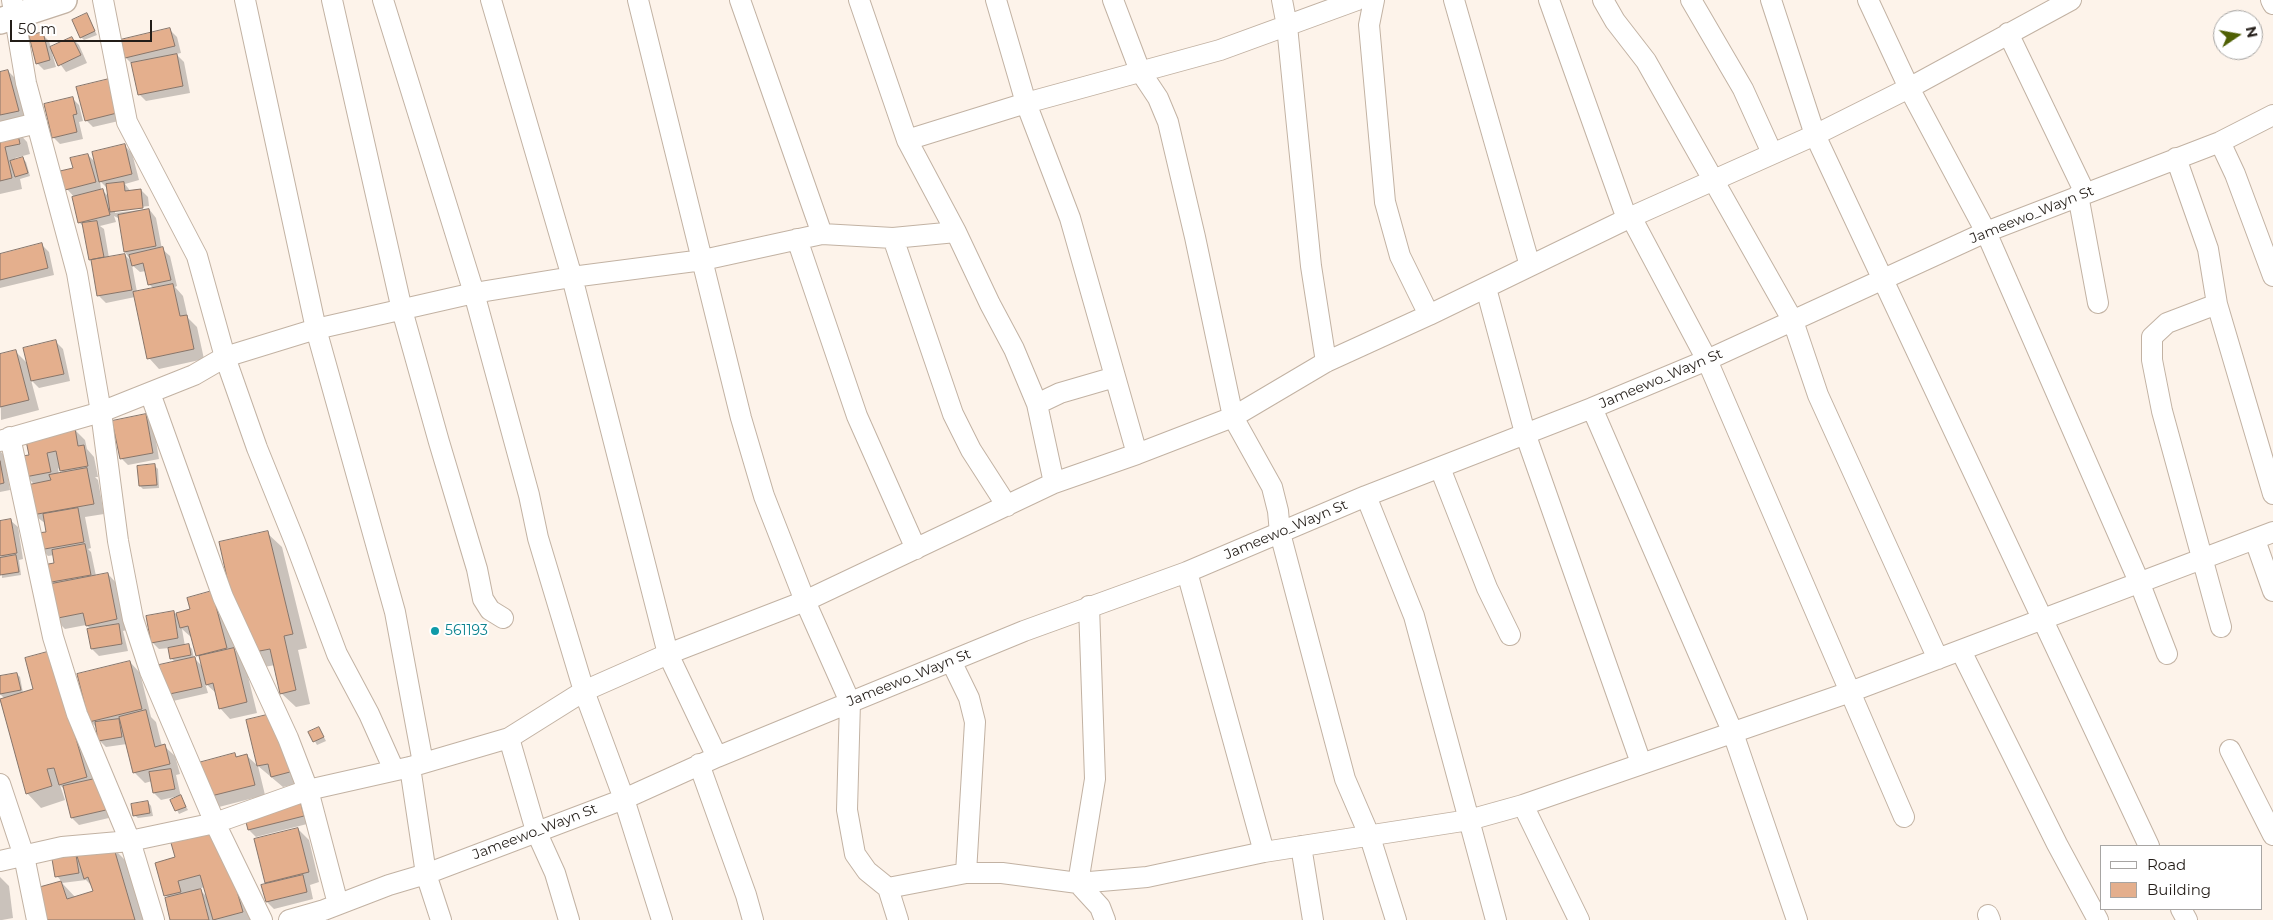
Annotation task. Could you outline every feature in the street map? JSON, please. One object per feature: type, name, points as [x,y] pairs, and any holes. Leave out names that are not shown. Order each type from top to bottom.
[{"type":"street","points":[[64,0],[9,12],[77,273],[101,412],[118,541],[133,619],[150,671],[216,823],[262,920]]},
{"type":"street","points":[[103,0],[127,122],[197,256],[226,357],[257,448],[337,654],[369,714],[409,767]]},
{"type":"street","points":[[245,0],[316,329],[395,612],[409,767],[426,874],[441,920]]},
{"type":"street","points":[[332,0],[402,310],[469,548],[477,569],[483,600],[490,610],[503,618]]},
{"type":"street","points":[[383,0],[474,293],[526,486],[538,538],[584,690],[624,799],[662,920]]},
{"type":"street","points":[[491,0],[572,277],[668,654],[708,760],[753,920]]},
{"type":"street","points":[[638,0],[741,418],[764,496],[805,601],[850,702],[846,810],[855,854],[867,871],[888,888],[898,920]]},
{"type":"street","points":[[740,0],[822,234]]},
{"type":"street","points":[[859,0],[907,140],[956,232],[990,304],[1014,349],[1037,404],[1054,483]]},
{"type":"street","points":[[996,0],[1026,103],[1070,218],[1137,454]]},
{"type":"street","points":[[1113,0],[1140,71],[1158,98],[1168,122],[1195,237],[1233,417],[1272,487],[1278,511],[1280,533],[1345,778],[1370,837],[1396,920]]},
{"type":"street","points":[[1282,0],[1287,26],[1311,266],[1326,362]]},
{"type":"street","points":[[907,140],[1026,103],[1220,50],[1357,0]]},
{"type":"street","points":[[1374,0],[1370,34],[1385,202],[1400,256],[1429,315]]},
{"type":"street","points":[[1454,0],[1530,266]]},
{"type":"street","points":[[1549,0],[1629,218],[1707,360],[1904,817]]},
{"type":"street","points":[[1603,0],[1615,21],[1646,61],[1793,322],[1818,395],[1938,659]]},
{"type":"street","points":[[1691,0],[1743,89],[1772,153]]},
{"type":"street","points":[[1771,0],[1815,135],[2148,845]]},
{"type":"street","points":[[1868,0],[1909,88],[1986,232],[2140,584],[2167,654]]},
{"type":"street","points":[[0,860],[62,847],[130,841],[216,823],[308,790],[409,767],[509,738],[584,690],[668,654],[805,601],[1054,483],[1137,454],[1233,417],[1326,362],[1486,288],[1629,218],[1815,135],[1909,88],[2071,0]]},
{"type":"street","points":[[2271,0],[2273,4]]},
{"type":"street","points":[[2008,33],[2081,194],[2098,303]]},
{"type":"street","name":"Jameewo_Wayn St","points":[[289,920],[330,911],[389,884],[426,874],[536,830],[624,799],[708,760],[951,661],[1089,606],[1187,572],[1366,496],[1592,408],[1793,322],[1986,232],[2220,142],[2273,115]]},
{"type":"street","points":[[0,132],[37,123]]},
{"type":"street","points":[[2220,142],[2235,174],[2273,276]]},
{"type":"street","points":[[2176,158],[2208,248],[2217,304],[2273,494]]},
{"type":"street","points":[[154,920],[130,841],[77,714],[53,637],[5,439],[101,412],[194,375],[226,357],[316,329],[474,293],[572,277],[703,260],[822,234],[893,238],[956,232]]},
{"type":"street","points":[[893,238],[953,414],[971,450],[1007,506]]},
{"type":"street","points":[[797,239],[857,416],[916,550]]},
{"type":"street","points":[[1486,288],[1525,433],[1641,763]]},
{"type":"street","points":[[2217,304],[2167,323],[2152,337],[2152,360],[2162,412],[2221,627]]},
{"type":"street","points":[[1037,404],[1060,393],[1115,377]]},
{"type":"street","points":[[150,393],[223,598],[288,738],[308,790],[330,911]]},
{"type":"street","points":[[1592,408],[1733,732],[1797,920]]},
{"type":"street","points":[[1440,468],[1487,588],[1510,635]]},
{"type":"street","points":[[1366,496],[1414,616],[1496,920]]},
{"type":"street","points":[[888,888],[966,873],[1002,874],[1078,883],[1147,877],[1264,852],[1370,837],[1469,820],[1524,805],[1850,692],[2043,621],[2264,536],[2273,591]]},
{"type":"street","points":[[1187,572],[1264,852]]},
{"type":"street","points":[[1078,883],[1095,779],[1089,606]]},
{"type":"street","points":[[1961,651],[2057,844],[2098,920]]},
{"type":"street","points":[[951,661],[969,698],[975,722],[966,873]]},
{"type":"street","points":[[509,738],[536,830],[555,873],[569,920]]},
{"type":"street","points":[[2230,750],[2273,835]]},
{"type":"street","points":[[0,784],[24,856],[38,920]]},
{"type":"street","points":[[1524,805],[1579,920]]},
{"type":"street","points":[[1302,846],[1313,920]]},
{"type":"street","points":[[1078,883],[1100,907],[1105,920]]},
{"type":"building","points":[[87,13],[95,31],[80,38],[72,20]]},
{"type":"building","points":[[170,28],[175,46],[125,58],[120,40]]},
{"type":"building","points":[[43,32],[50,60],[36,64],[29,36]]},
{"type":"building","points":[[72,37],[81,55],[58,66],[50,47]]},
{"type":"building","points":[[177,54],[183,86],[138,95],[131,63]]},
{"type":"building","points":[[8,70],[19,111],[0,115],[0,72]]},
{"type":"building","points":[[109,79],[117,113],[85,121],[76,87]]},
{"type":"building","points":[[73,97],[77,114],[73,115],[77,132],[52,138],[44,104]]},
{"type":"building","points":[[17,130],[20,144],[5,147],[12,178],[0,181],[0,134]]},
{"type":"building","points":[[125,144],[132,174],[99,182],[92,152]]},
{"type":"building","points":[[88,154],[96,182],[65,190],[60,171],[73,168],[70,158]]},
{"type":"building","points":[[23,157],[28,173],[15,177],[10,161]]},
{"type":"building","points":[[124,182],[125,191],[141,189],[143,208],[110,212],[106,184]]},
{"type":"building","points":[[103,189],[110,215],[78,223],[72,197]]},
{"type":"building","points":[[149,209],[156,246],[124,252],[118,215]]},
{"type":"building","points":[[97,221],[104,257],[89,260],[82,223]]},
{"type":"building","points":[[42,243],[48,268],[0,280],[0,254]]},
{"type":"building","points":[[163,247],[171,280],[148,285],[143,263],[132,266],[129,255]]},
{"type":"building","points":[[125,254],[132,290],[97,296],[91,260]]},
{"type":"building","points":[[173,284],[180,316],[187,315],[194,349],[147,359],[133,292]]},
{"type":"building","points":[[56,340],[64,374],[31,381],[23,348]]},
{"type":"building","points":[[16,350],[29,400],[0,407],[0,354]]},
{"type":"building","points":[[146,414],[153,453],[120,459],[112,421]]},
{"type":"building","points":[[75,428],[78,446],[84,445],[88,466],[60,471],[56,451],[47,453],[51,472],[25,477],[22,456],[29,455],[25,436]]},
{"type":"building","points":[[0,461],[4,483],[0,484]]},
{"type":"building","points":[[155,464],[157,485],[139,486],[137,466]]},
{"type":"building","points":[[87,468],[94,504],[32,515],[27,485],[51,480],[49,475]]},
{"type":"building","points":[[78,508],[84,542],[39,550],[37,533],[46,532],[43,514]]},
{"type":"building","points":[[11,519],[17,553],[0,556],[0,521]]},
{"type":"building","points":[[268,531],[293,634],[284,636],[296,690],[280,694],[270,649],[244,654],[219,542]]},
{"type":"building","points":[[85,544],[91,575],[46,583],[43,565],[54,563],[52,550]]},
{"type":"building","points":[[16,555],[19,572],[0,575],[0,558]]},
{"type":"building","points":[[108,573],[117,619],[86,626],[83,613],[53,619],[46,585]]},
{"type":"building","points":[[212,591],[227,648],[196,656],[188,626],[180,628],[176,613],[190,609],[187,598]]},
{"type":"building","points":[[174,611],[178,638],[151,643],[146,616]]},
{"type":"building","points":[[119,624],[122,644],[91,649],[87,629]]},
{"type":"building","points":[[189,644],[191,655],[170,659],[168,648]]},
{"type":"building","points":[[234,648],[247,702],[219,709],[213,683],[206,685],[199,656]]},
{"type":"building","points":[[51,651],[87,777],[59,785],[54,768],[47,769],[52,786],[26,794],[0,699],[33,689],[25,658]]},
{"type":"building","points":[[195,657],[202,687],[165,695],[159,665]]},
{"type":"building","points":[[130,661],[142,709],[89,722],[77,674]]},
{"type":"building","points":[[17,673],[21,690],[0,694],[0,676]]},
{"type":"building","points":[[146,710],[155,747],[165,744],[170,764],[133,773],[119,717]]},
{"type":"building","points":[[275,713],[290,772],[271,777],[268,764],[257,766],[246,720]]},
{"type":"building","points":[[119,719],[122,737],[98,741],[95,722]]},
{"type":"building","points":[[319,727],[324,737],[313,742],[308,732]]},
{"type":"building","points":[[235,753],[236,757],[247,754],[255,785],[207,797],[198,763]]},
{"type":"building","points":[[171,769],[175,789],[153,793],[149,772]]},
{"type":"building","points":[[99,778],[106,810],[71,818],[63,786]]},
{"type":"building","points":[[181,795],[186,807],[175,811],[170,800]]},
{"type":"building","points":[[300,800],[304,816],[248,830],[244,814]]},
{"type":"building","points":[[148,801],[150,813],[133,816],[131,804]]},
{"type":"building","points":[[298,828],[309,872],[265,883],[254,839]]},
{"type":"building","points":[[219,829],[243,912],[213,920],[200,875],[178,881],[181,892],[164,896],[155,863],[175,857],[171,843]]},
{"type":"building","points":[[113,845],[135,920],[45,920],[36,888],[61,881],[67,899],[93,891],[88,877],[84,879],[77,856]]},
{"type":"building","points":[[76,855],[79,873],[55,877],[52,859]]},
{"type":"building","points":[[303,875],[307,892],[266,902],[261,885]]},
{"type":"building","points":[[201,889],[209,920],[170,920],[165,898]]},
{"type":"place","name":"561193","points":[[435,631]]}]
